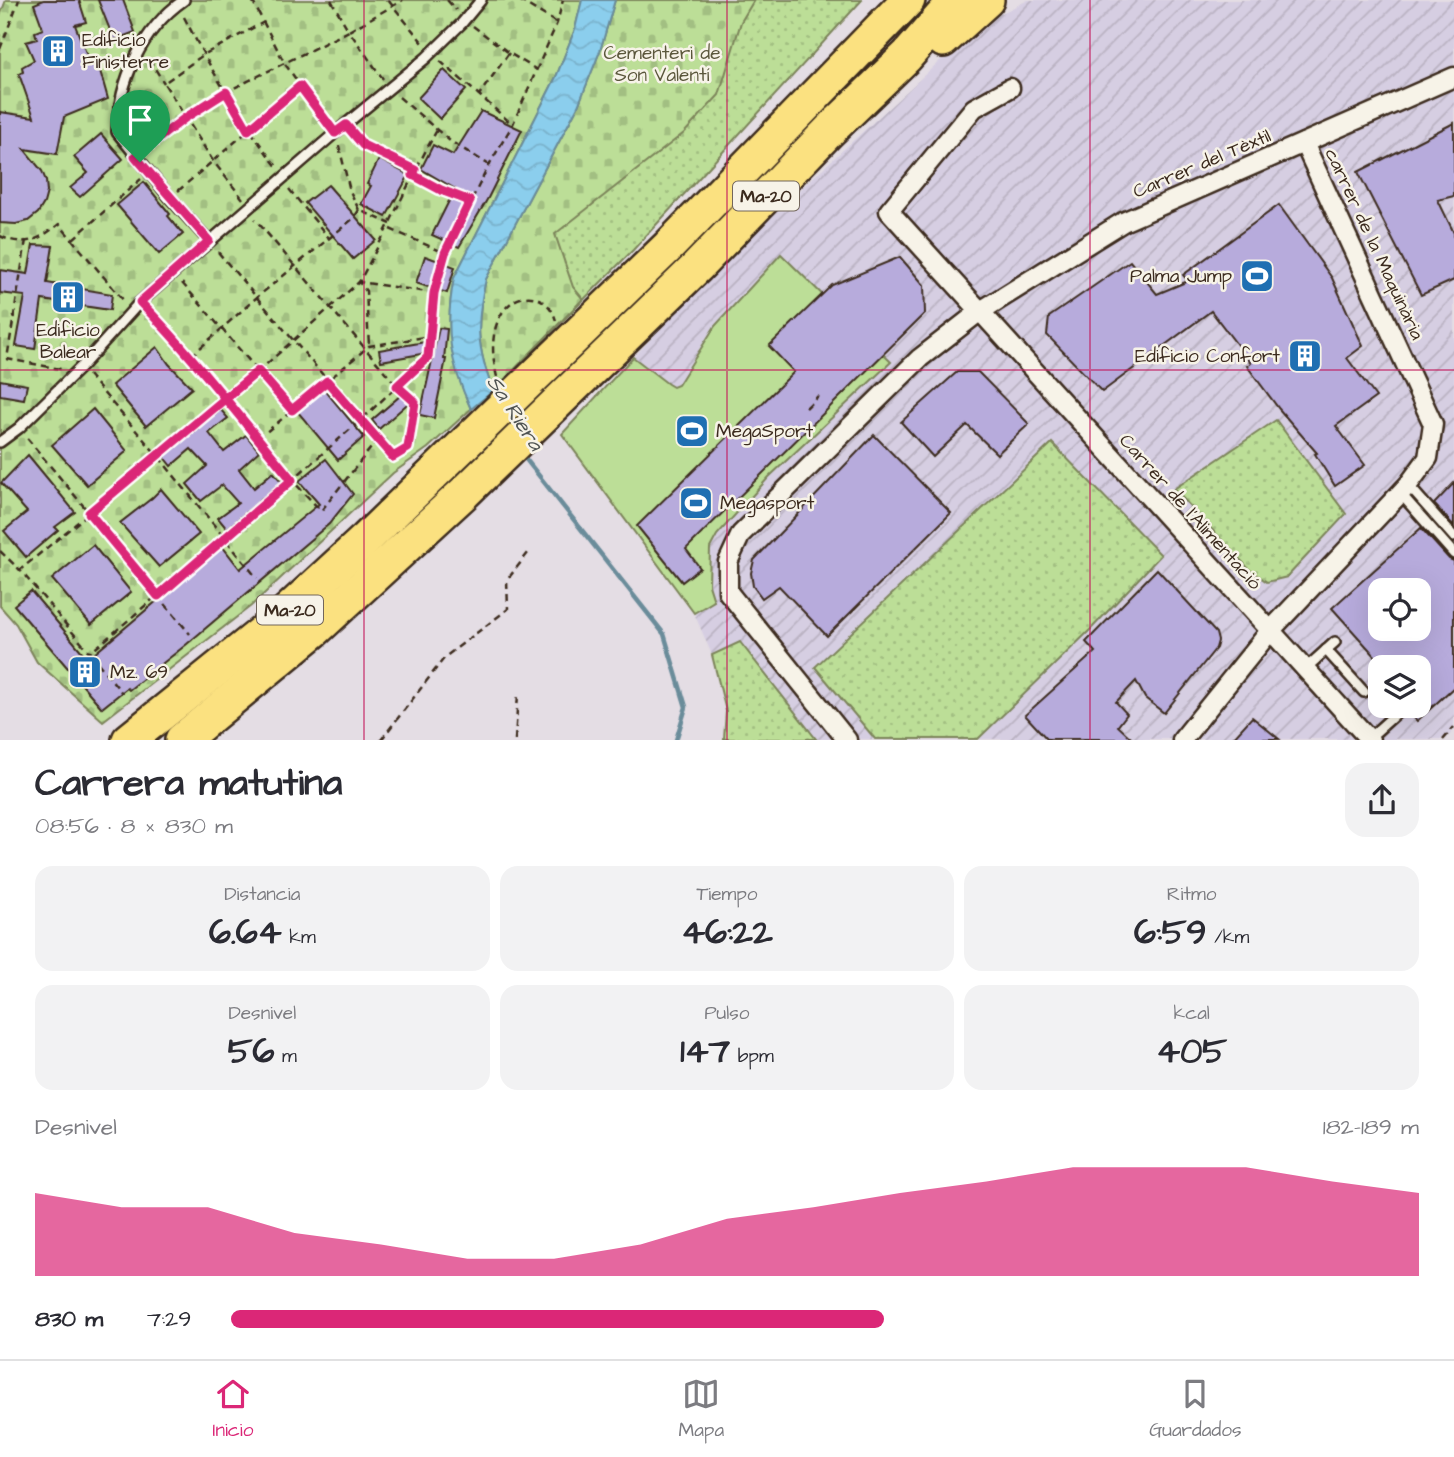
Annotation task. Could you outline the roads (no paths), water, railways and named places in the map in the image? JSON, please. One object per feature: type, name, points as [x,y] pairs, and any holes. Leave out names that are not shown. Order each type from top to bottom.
[{"type":"highway","points":[[748,166],[812,69],[877,0]]},
{"type":"highway","name":"Ma-20","points":[[129,740],[278,620],[366,539],[748,166],[908,0]]},
{"type":"highway","name":"Ma-20","points":[[182,740],[314,631],[465,492],[907,57],[956,0]]},
{"type":"highway","points":[[907,57],[932,50],[987,0]]},
{"type":"street","name":"Carrer del Tèxtil","points":[[847,740],[728,592],[728,562],[741,534],[920,358],[979,312],[1123,222],[1454,76]]},
{"type":"street","name":"Carrer de l'Alimentació","points":[[1010,88],[974,108],[889,211],[1369,739]]},
{"type":"street","name":"carrer de la Maquinària","points":[[1182,740],[1270,631],[1404,489],[1428,458],[1433,424],[1304,143]]},
{"type":"lane","points":[[0,442],[19,428],[76,371],[140,302],[431,53],[481,0]]},
{"type":"lane","points":[[181,2],[163,17],[132,61],[118,108],[117,132],[209,241]]},
{"type":"lane","points":[[1404,489],[1454,537]]},
{"type":"lane","points":[[1404,489],[1454,554]]},
{"type":"lane","points":[[1306,669],[1335,642]]},
{"type":"lane","points":[[1326,650],[1364,692]]},
{"type":"lane","points":[[1369,739],[1391,718]]},
{"type":"water","points":[[582,0],[615,0],[600,51],[578,106],[486,279],[480,310],[479,336],[493,391],[471,409],[458,377],[449,330],[454,278],[556,77],[575,29]]},
{"type":"waterway","name":"Sa Riera","points":[[521,453],[664,634],[686,707],[676,740]]},
{"type":"place","name":"Edificio Finisterre","points":[[58,51]]},
{"type":"place","name":"Palma Jump","points":[[1257,276]]},
{"type":"place","name":"Edificio Balear","points":[[68,297]]},
{"type":"place","name":"Edificio Confort","points":[[1305,356]]},
{"type":"place","name":"MegaSport","points":[[692,431]]},
{"type":"place","name":"Megasport","points":[[696,503]]},
{"type":"place","name":"Mz. 69","points":[[85,672]]},
{"type":"park label","name":"Cementeri de Son Valentí","points":[[662,64]]}]
